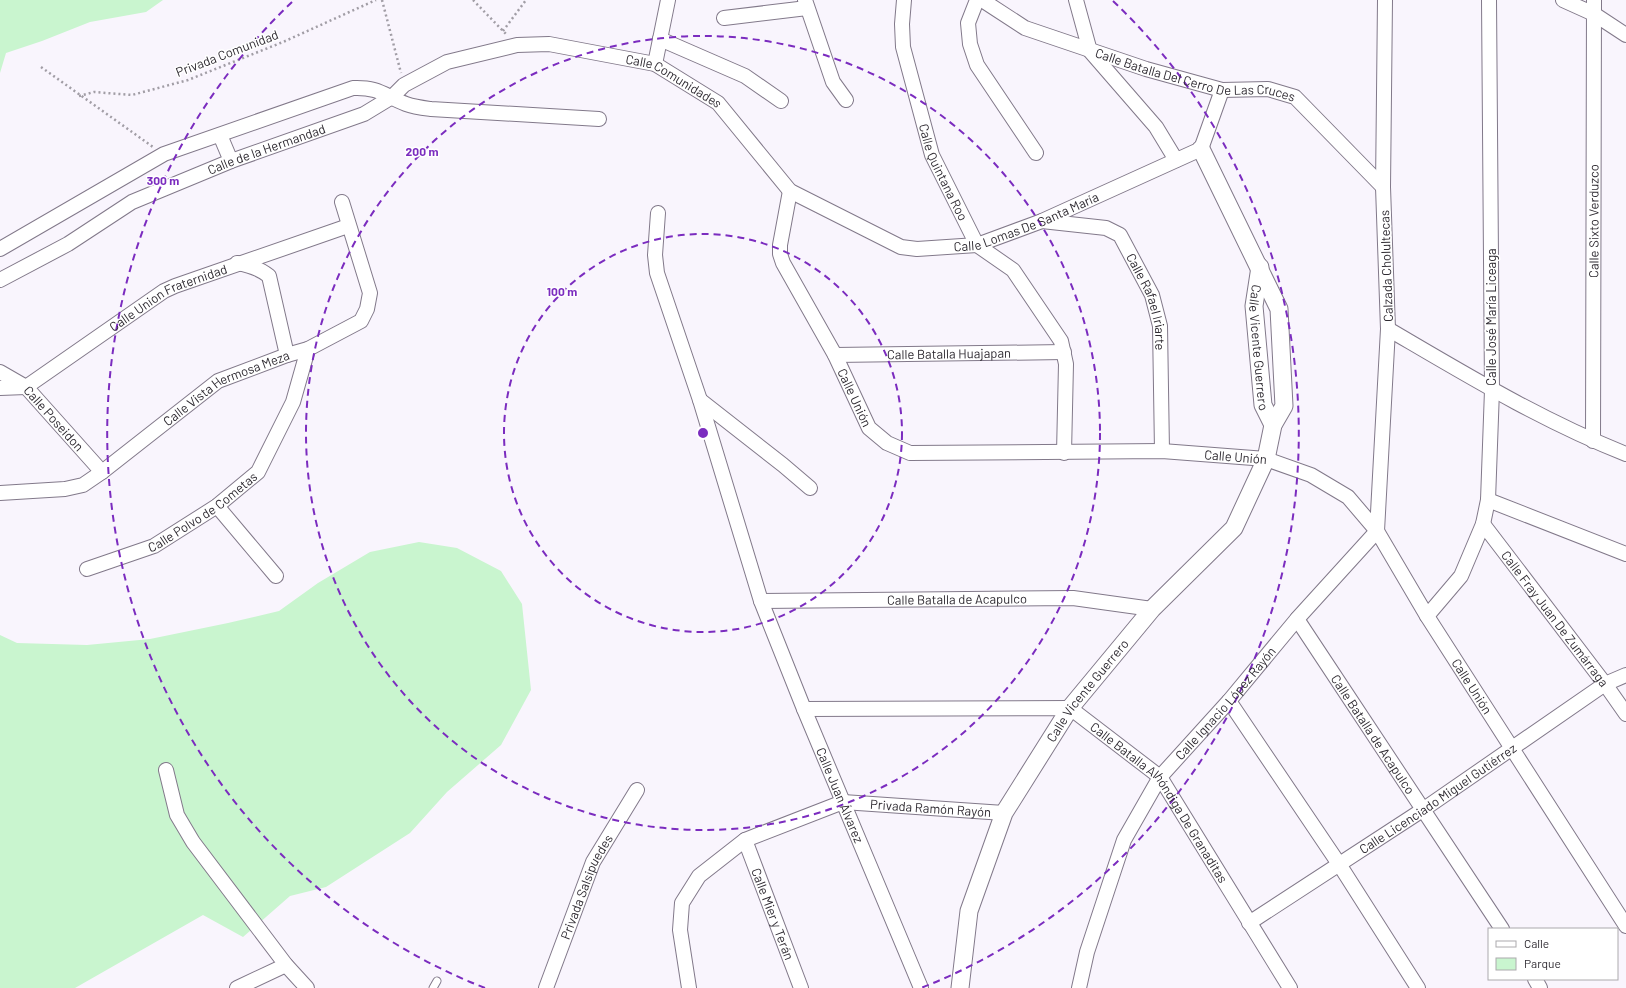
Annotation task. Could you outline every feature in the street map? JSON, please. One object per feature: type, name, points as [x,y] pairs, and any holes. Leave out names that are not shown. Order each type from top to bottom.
[{"type":"street","points":[[655,64],[668,0]]},
{"type":"street","name":"Calle Quintana Roo","points":[[904,0],[902,24],[903,47],[932,155],[977,245],[1013,270],[1061,341],[1066,364],[1064,453]]},
{"type":"street","points":[[977,0],[968,23],[970,44],[977,65],[1036,152]]},
{"type":"street","name":"Calle Batalla Del Cerro De Las Cruces","points":[[982,0],[1024,28],[1146,69],[1222,90],[1268,89],[1295,98],[1383,187]]},
{"type":"street","points":[[1076,0],[1090,51],[1156,127],[1176,160]]},
{"type":"street","name":"Calzada Cholultecas","points":[[1377,531],[1388,329],[1383,187],[1385,0]]},
{"type":"street","name":"Calle José María Liceaga","points":[[1427,616],[1461,576],[1483,524],[1488,500],[1492,390],[1489,0]]},
{"type":"street","points":[[1563,0],[1594,7],[1626,35]]},
{"type":"street","points":[[724,18],[806,4],[833,82],[846,100]]},
{"type":"street","name":"Calle Sixto Verduzco","points":[[1593,441],[1594,7]]},
{"type":"street","points":[[660,39],[745,76],[781,101]]},
{"type":"street","name":"Calle Comunidades","points":[[404,85],[447,62],[517,45],[549,44],[655,64],[718,102],[790,192]]},
{"type":"street","name":"Calle de la Hermandad","points":[[0,280],[68,244],[132,202],[231,161],[364,114],[392,97],[404,85]]},
{"type":"street","points":[[0,249],[164,154],[352,88],[368,88],[380,91],[407,104],[431,109],[599,120]]},
{"type":"street","points":[[1200,149],[1222,90]]},
{"type":"street","points":[[220,135],[231,161]]},
{"type":"street","name":"Calle Lomas De Santa María","points":[[790,192],[901,246],[924,249],[977,245],[1042,221],[1200,149]]},
{"type":"street","name":"Calle Vicente Guerrero","points":[[960,988],[969,911],[1004,813],[1070,708],[1152,609],[1234,528],[1266,459],[1274,425],[1284,406],[1279,309],[1260,267],[1200,149]]},
{"type":"street","name":"Calle Unión","points":[[790,192],[780,254],[835,356],[869,428],[887,443],[910,452],[1064,453],[1162,451],[1266,459],[1311,475],[1348,497],[1377,531],[1427,616],[1626,926]]},
{"type":"street","points":[[342,202],[348,226]]},
{"type":"street","name":"Calle Juan Álvarez","points":[[658,213],[655,263],[700,400],[761,601],[804,709],[921,988]]},
{"type":"street","name":"Calle Rafael Iriarte","points":[[1042,221],[1106,228],[1120,235],[1148,288],[1160,326],[1162,451]]},
{"type":"street","name":"Calle Union Fraternidad","points":[[26,386],[164,291],[348,226]]},
{"type":"street","name":"Calle Vista Hermosa Meza","points":[[0,493],[71,488],[83,485],[102,472],[218,381],[287,355],[308,349],[361,321],[367,310],[370,293],[348,226]]},
{"type":"street","points":[[237,264],[250,265],[269,276],[287,355]]},
{"type":"street","name":"Calle Vicente Guerrero","points":[[1260,267],[1254,306],[1263,405],[1274,425]]},
{"type":"street","points":[[1388,329],[1492,390],[1593,441],[1626,454]]},
{"type":"street","name":"Calle Polvo de Cometas","points":[[87,569],[154,546],[216,506],[258,472],[293,402],[308,349]]},
{"type":"street","name":"Calle Batalla Huajapan","points":[[835,356],[1064,352]]},
{"type":"street","name":"Calle Poseidon","points":[[0,372],[26,386],[102,472]]},
{"type":"street","points":[[0,388],[26,386]]},
{"type":"street","points":[[700,400],[777,460],[810,488]]},
{"type":"street","points":[[1488,500],[1626,554]]},
{"type":"street","points":[[216,506],[276,576]]},
{"type":"street","name":"Calle Fray Juan De Zumárraga","points":[[1483,524],[1605,684],[1626,714]]},
{"type":"street","name":"Calle Ignacio López Rayón","points":[[1079,988],[1087,952],[1124,840],[1160,778],[1228,701],[1297,619],[1377,531]]},
{"type":"street","name":"Calle Batalla de Acapulco","points":[[761,601],[1073,598],[1152,609]]},
{"type":"street","name":"Calle Batalla de Acapulco","points":[[1297,619],[1424,808],[1501,928]]},
{"type":"street","name":"Calle Licenciado Miguel Gutiérrez","points":[[1249,923],[1424,808],[1605,684],[1626,674]]},
{"type":"street","points":[[1228,701],[1339,864],[1418,988]]},
{"type":"street","points":[[804,709],[1070,708]]},
{"type":"street","name":"Calle Batalla Alhóndiga De Granaditas","points":[[1070,708],[1160,778],[1290,988]]},
{"type":"street","points":[[166,770],[177,815],[193,842],[286,965],[307,988]]},
{"type":"street","name":"Privada Salsipuedes","points":[[546,988],[594,862],[637,790]]},
{"type":"street","name":"Privada Ramón Rayón","points":[[689,988],[680,930],[682,903],[699,876],[745,840],[843,802],[1004,813]]},
{"type":"street","name":"Calle Mier y Terán","points":[[745,840],[801,988]]},
{"type":"street","points":[[237,988],[286,965]]},
{"type":"lane","points":[[432,988],[436,981]]},
{"type":"path","name":"Privada Comunidad","points":[[79,96],[94,92],[132,95],[188,80],[284,42],[376,0]]},
{"type":"path","points":[[382,0],[404,85]]},
{"type":"path","points":[[473,0],[517,45]]},
{"type":"path","points":[[503,31],[526,0]]},
{"type":"path","points":[[41,67],[79,96],[164,154]]},
{"type":"green space","points":[[0,0],[163,0],[146,12],[90,22],[42,41],[6,53],[0,73]]},
{"type":"green space","points":[[419,542],[457,548],[501,571],[522,604],[531,690],[501,745],[447,792],[410,833],[326,887],[290,896],[243,937],[203,915],[75,988],[0,988],[0,635],[17,643],[87,645],[150,639],[228,623],[279,611],[318,583],[370,552]]}]
